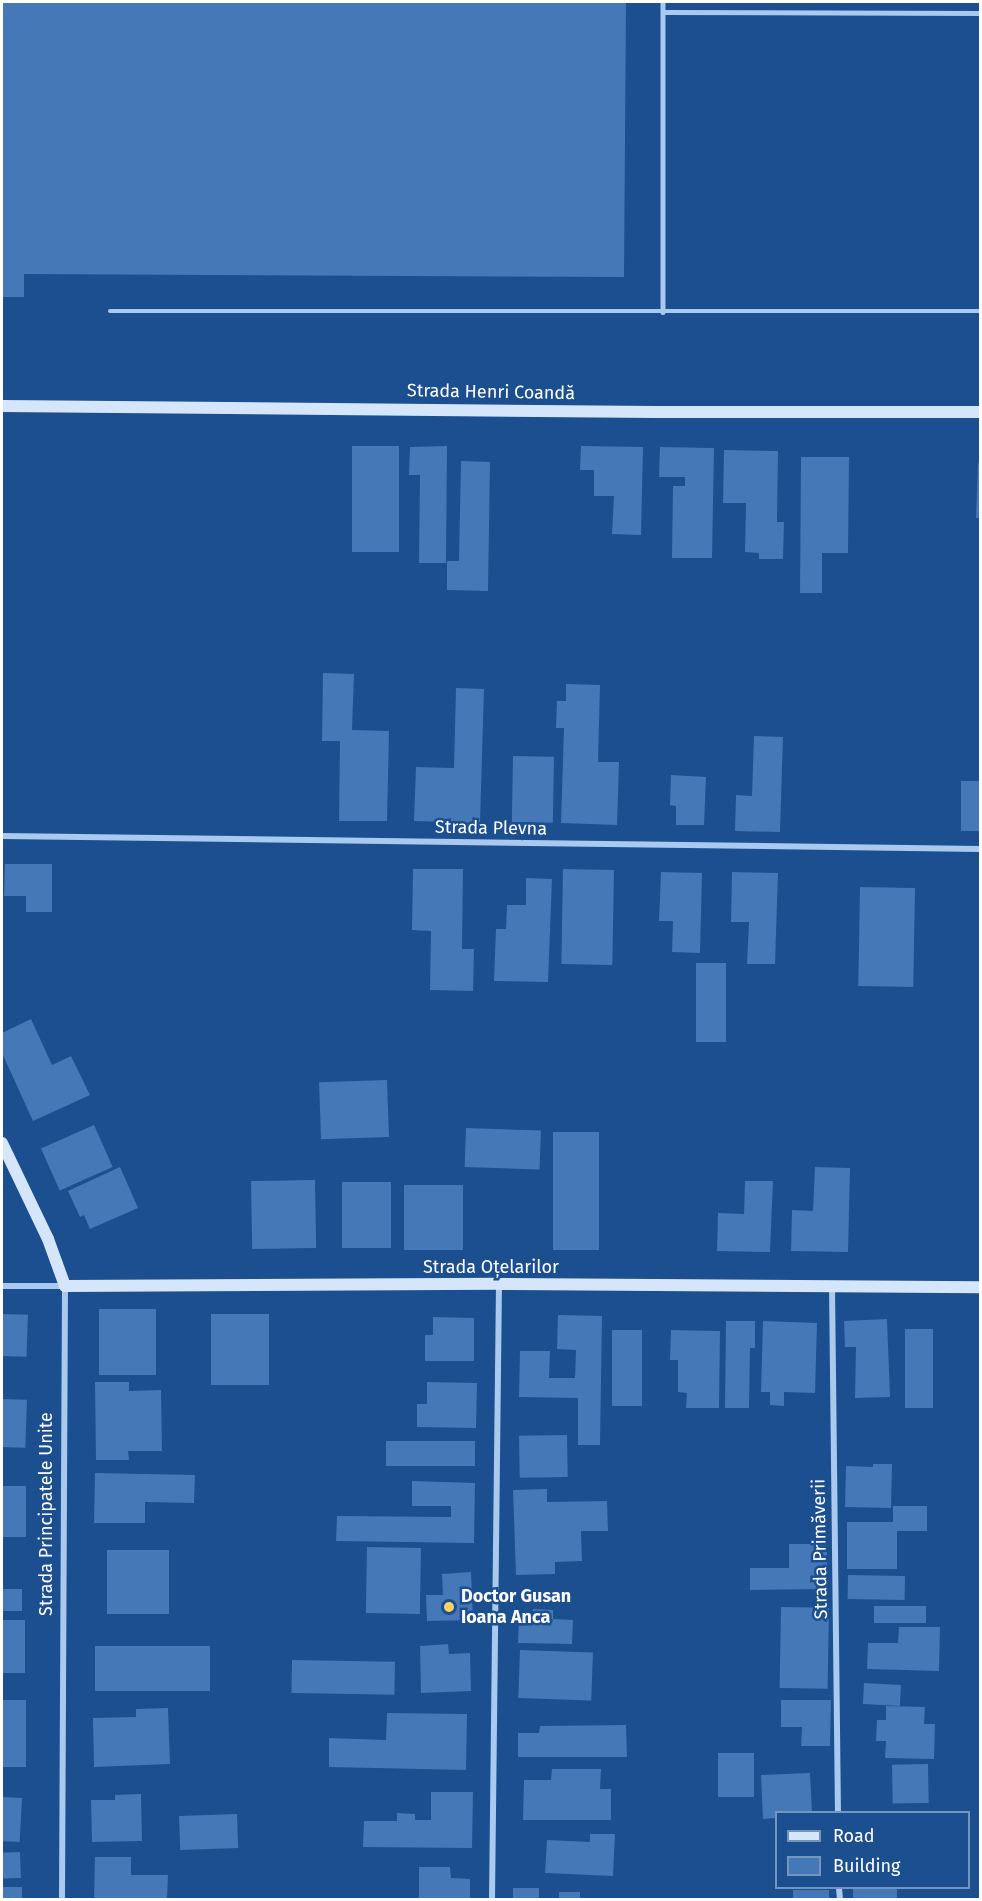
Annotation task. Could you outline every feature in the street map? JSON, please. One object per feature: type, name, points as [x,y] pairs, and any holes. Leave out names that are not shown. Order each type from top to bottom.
[{"type":"street","name":"Strada Henri Coandă","points":[[2,406],[656,412],[981,412]]},
{"type":"street","name":"Strada Plevna","points":[[2,836],[981,849]]},
{"type":"street","name":"Strada Principatele Unite","points":[[2,1143],[48,1239],[65,1286],[62,1899]]},
{"type":"street","name":"Strada Oțelarilor","points":[[2,1286],[499,1284],[981,1287]]},
{"type":"street","points":[[492,1899],[499,1284]]},
{"type":"street","name":"Strada Primăverii","points":[[832,1286],[838,1811]]},
{"type":"lane","points":[[663,2],[663,312]]},
{"type":"lane","points":[[663,12],[981,13]]},
{"type":"lane","points":[[110,311],[981,311]]},
{"type":"building","points":[[2,2],[626,2],[624,277],[24,274],[24,297],[2,297]]},
{"type":"building","points":[[352,446],[399,446],[399,552],[352,552]]},
{"type":"building","points":[[447,446],[446,563],[419,563],[420,475],[409,475],[410,447]]},
{"type":"building","points":[[581,446],[643,447],[641,535],[612,534],[614,496],[594,496],[594,470],[580,470]]},
{"type":"building","points":[[660,447],[714,448],[712,558],[672,558],[673,486],[685,486],[685,477],[659,477]]},
{"type":"building","points":[[724,450],[778,451],[777,522],[784,522],[783,559],[759,559],[759,553],[745,552],[746,503],[723,503]]},
{"type":"building","points":[[801,457],[849,457],[848,553],[822,553],[822,593],[800,593]]},
{"type":"building","points":[[461,461],[490,462],[488,591],[447,590],[447,561],[459,561]]},
{"type":"building","points":[[978,463],[980,463],[980,518],[976,518]]},
{"type":"building","points":[[323,673],[354,674],[352,730],[389,731],[387,821],[339,821],[340,741],[322,741]]},
{"type":"building","points":[[566,684],[600,685],[598,762],[619,762],[617,825],[561,823],[564,728],[556,728],[557,701],[566,701]]},
{"type":"building","points":[[456,688],[484,689],[480,823],[414,821],[416,767],[454,768]]},
{"type":"building","points":[[754,736],[783,737],[780,832],[735,831],[736,795],[752,796]]},
{"type":"building","points":[[513,756],[554,757],[553,823],[512,822]]},
{"type":"building","points":[[671,775],[706,777],[704,825],[676,825],[676,806],[670,805]]},
{"type":"building","points":[[961,781],[980,781],[980,831],[961,831]]},
{"type":"building","points":[[5,864],[52,864],[52,912],[26,912],[26,896],[4,896]]},
{"type":"building","points":[[413,869],[463,869],[462,949],[474,949],[473,991],[430,990],[431,931],[412,930]]},
{"type":"building","points":[[563,869],[614,870],[612,965],[561,964]]},
{"type":"building","points":[[661,872],[702,873],[700,953],[672,952],[673,921],[659,921]]},
{"type":"building","points":[[732,872],[778,873],[775,964],[747,964],[749,922],[731,922]]},
{"type":"building","points":[[526,878],[552,879],[548,982],[494,981],[496,929],[506,929],[507,905],[526,905]]},
{"type":"building","points":[[860,887],[915,888],[913,987],[858,986]]},
{"type":"building","points":[[696,963],[726,963],[726,1042],[696,1042]]},
{"type":"building","points":[[31,1019],[52,1065],[71,1056],[90,1095],[33,1121],[2,1053],[2,1033]]},
{"type":"building","points":[[387,1080],[389,1137],[321,1139],[319,1082]]},
{"type":"building","points":[[94,1125],[113,1167],[60,1191],[41,1149]]},
{"type":"building","points":[[466,1128],[541,1131],[540,1170],[465,1167]]},
{"type":"building","points":[[553,1132],[599,1132],[599,1250],[553,1250]]},
{"type":"building","points":[[120,1167],[138,1208],[90,1229],[84,1215],[80,1217],[68,1191]]},
{"type":"building","points":[[815,1167],[850,1168],[848,1252],[791,1251],[792,1210],[813,1211]]},
{"type":"building","points":[[315,1180],[316,1248],[252,1249],[251,1181]]},
{"type":"building","points":[[745,1181],[773,1181],[770,1252],[717,1251],[718,1213],[744,1214]]},
{"type":"building","points":[[342,1182],[391,1182],[391,1248],[342,1248]]},
{"type":"building","points":[[404,1185],[463,1185],[463,1250],[404,1250]]},
{"type":"building","points":[[99,1309],[156,1309],[156,1375],[99,1375]]},
{"type":"building","points":[[3,1314],[28,1315],[27,1357],[2,1356]]},
{"type":"building","points":[[211,1314],[269,1314],[269,1385],[211,1385]]},
{"type":"building","points":[[558,1315],[602,1316],[600,1445],[578,1445],[578,1398],[519,1397],[520,1351],[550,1351],[549,1378],[575,1378],[576,1350],[557,1349]]},
{"type":"building","points":[[433,1317],[474,1318],[474,1361],[425,1361],[425,1335],[433,1335]]},
{"type":"building","points":[[887,1319],[890,1397],[855,1398],[856,1347],[845,1347],[844,1321]]},
{"type":"building","points":[[726,1321],[755,1321],[755,1348],[750,1348],[749,1408],[725,1408]]},
{"type":"building","points":[[763,1321],[817,1323],[815,1393],[784,1392],[784,1406],[770,1405],[770,1392],[761,1392]]},
{"type":"building","points":[[905,1329],[933,1329],[933,1408],[905,1408]]},
{"type":"building","points":[[612,1330],[642,1330],[642,1406],[612,1406]]},
{"type":"building","points":[[671,1330],[720,1331],[719,1408],[686,1408],[687,1393],[678,1392],[678,1360],[670,1360]]},
{"type":"building","points":[[95,1382],[129,1382],[129,1391],[161,1390],[162,1451],[128,1451],[129,1460],[96,1460]]},
{"type":"building","points":[[427,1382],[477,1383],[476,1428],[417,1427],[417,1404],[427,1404]]},
{"type":"building","points":[[2,1399],[27,1400],[25,1448],[2,1447]]},
{"type":"building","points":[[567,1435],[568,1477],[520,1478],[519,1436]]},
{"type":"building","points":[[386,1441],[475,1441],[475,1466],[386,1466]]},
{"type":"building","points":[[873,1464],[892,1464],[891,1508],[845,1507],[846,1466],[873,1467]]},
{"type":"building","points":[[95,1473],[195,1475],[194,1503],[145,1502],[145,1523],[94,1523]]},
{"type":"building","points":[[412,1481],[475,1483],[474,1543],[336,1541],[337,1516],[451,1517],[451,1506],[412,1506]]},
{"type":"building","points":[[2,1486],[26,1486],[26,1537],[2,1537]]},
{"type":"building","points":[[547,1489],[547,1502],[607,1501],[608,1531],[581,1531],[582,1561],[555,1562],[555,1574],[516,1575],[513,1490]]},
{"type":"building","points":[[893,1506],[927,1506],[927,1531],[897,1531],[897,1569],[847,1569],[847,1522],[893,1522]]},
{"type":"building","points":[[789,1544],[827,1544],[827,1589],[750,1590],[750,1568],[789,1568]]},
{"type":"building","points":[[367,1547],[421,1548],[420,1614],[366,1613]]},
{"type":"building","points":[[107,1550],[169,1550],[169,1614],[107,1614]]},
{"type":"building","name":"Doctor Gusan Ioana Anca","points":[[471,1572],[473,1620],[427,1621],[426,1595],[443,1595],[442,1574]]},
{"type":"building","points":[[848,1575],[905,1576],[905,1600],[848,1599]]},
{"type":"building","points":[[2,1589],[22,1589],[22,1611],[2,1611]]},
{"type":"building","points":[[874,1606],[926,1606],[926,1623],[874,1623]]},
{"type":"building","points":[[781,1607],[829,1608],[828,1689],[780,1688]]},
{"type":"building","points":[[533,1609],[553,1610],[553,1619],[573,1620],[572,1644],[518,1643],[519,1618],[533,1619]]},
{"type":"building","points":[[2,1620],[25,1620],[25,1673],[2,1673]]},
{"type":"building","points":[[899,1627],[940,1627],[939,1671],[867,1669],[868,1643],[898,1643]]},
{"type":"building","points":[[448,1644],[449,1654],[470,1653],[471,1691],[421,1693],[420,1646]]},
{"type":"building","points":[[95,1646],[210,1646],[210,1691],[95,1691]]},
{"type":"building","points":[[520,1650],[593,1653],[591,1701],[518,1698]]},
{"type":"building","points":[[292,1660],[395,1662],[394,1695],[291,1693]]},
{"type":"building","points":[[864,1683],[901,1685],[900,1706],[863,1704]]},
{"type":"building","points":[[2,1700],[26,1700],[26,1767],[2,1767]]},
{"type":"building","points":[[781,1700],[831,1700],[830,1746],[801,1746],[802,1727],[781,1727]]},
{"type":"building","points":[[886,1706],[925,1707],[924,1724],[935,1724],[934,1759],[885,1758],[886,1741],[876,1741],[877,1720],[886,1720]]},
{"type":"building","points":[[168,1708],[170,1764],[94,1767],[93,1718],[136,1717],[136,1709]]},
{"type":"building","points":[[387,1713],[467,1714],[466,1770],[329,1767],[329,1738],[386,1740]]},
{"type":"building","points":[[626,1725],[627,1757],[518,1757],[518,1733],[539,1733],[540,1726]]},
{"type":"building","points":[[718,1753],[754,1753],[754,1797],[718,1797]]},
{"type":"building","points":[[928,1764],[929,1803],[893,1804],[892,1765]]},
{"type":"building","points":[[552,1769],[601,1769],[600,1789],[611,1789],[611,1820],[523,1820],[524,1780],[551,1780]]},
{"type":"building","points":[[810,1773],[812,1811],[775,1811],[775,1818],[763,1819],[761,1775]]},
{"type":"building","points":[[431,1792],[473,1792],[472,1848],[363,1847],[364,1821],[397,1821],[397,1813],[415,1814],[415,1820],[431,1820]]},
{"type":"building","points":[[141,1794],[142,1841],[92,1842],[91,1800],[115,1800],[115,1795]]},
{"type":"building","points":[[2,1797],[22,1798],[20,1842],[2,1841]]},
{"type":"building","points":[[237,1814],[238,1848],[180,1850],[179,1816]]},
{"type":"building","points":[[590,1834],[615,1834],[613,1876],[545,1873],[547,1840],[590,1842]]},
{"type":"building","points":[[20,1852],[21,1878],[3,1879],[2,1853]]},
{"type":"building","points":[[95,1857],[131,1857],[131,1875],[168,1875],[167,1900],[94,1900]]},
{"type":"building","points":[[419,1867],[450,1867],[451,1878],[470,1879],[470,1900],[419,1900]]},
{"type":"building","points":[[2,1887],[22,1887],[22,1900],[2,1900]]},
{"type":"building","points":[[513,1888],[539,1888],[539,1900],[513,1900]]},
{"type":"building","points":[[853,1889],[897,1889],[897,1900],[853,1900]]},
{"type":"building","points":[[793,1890],[829,1890],[829,1900],[793,1900]]},
{"type":"building","points":[[559,1892],[580,1892],[580,1900],[559,1900]]},
{"type":"place","name":"Doctor Gusan Ioana Anca","points":[[449,1607]]}]
